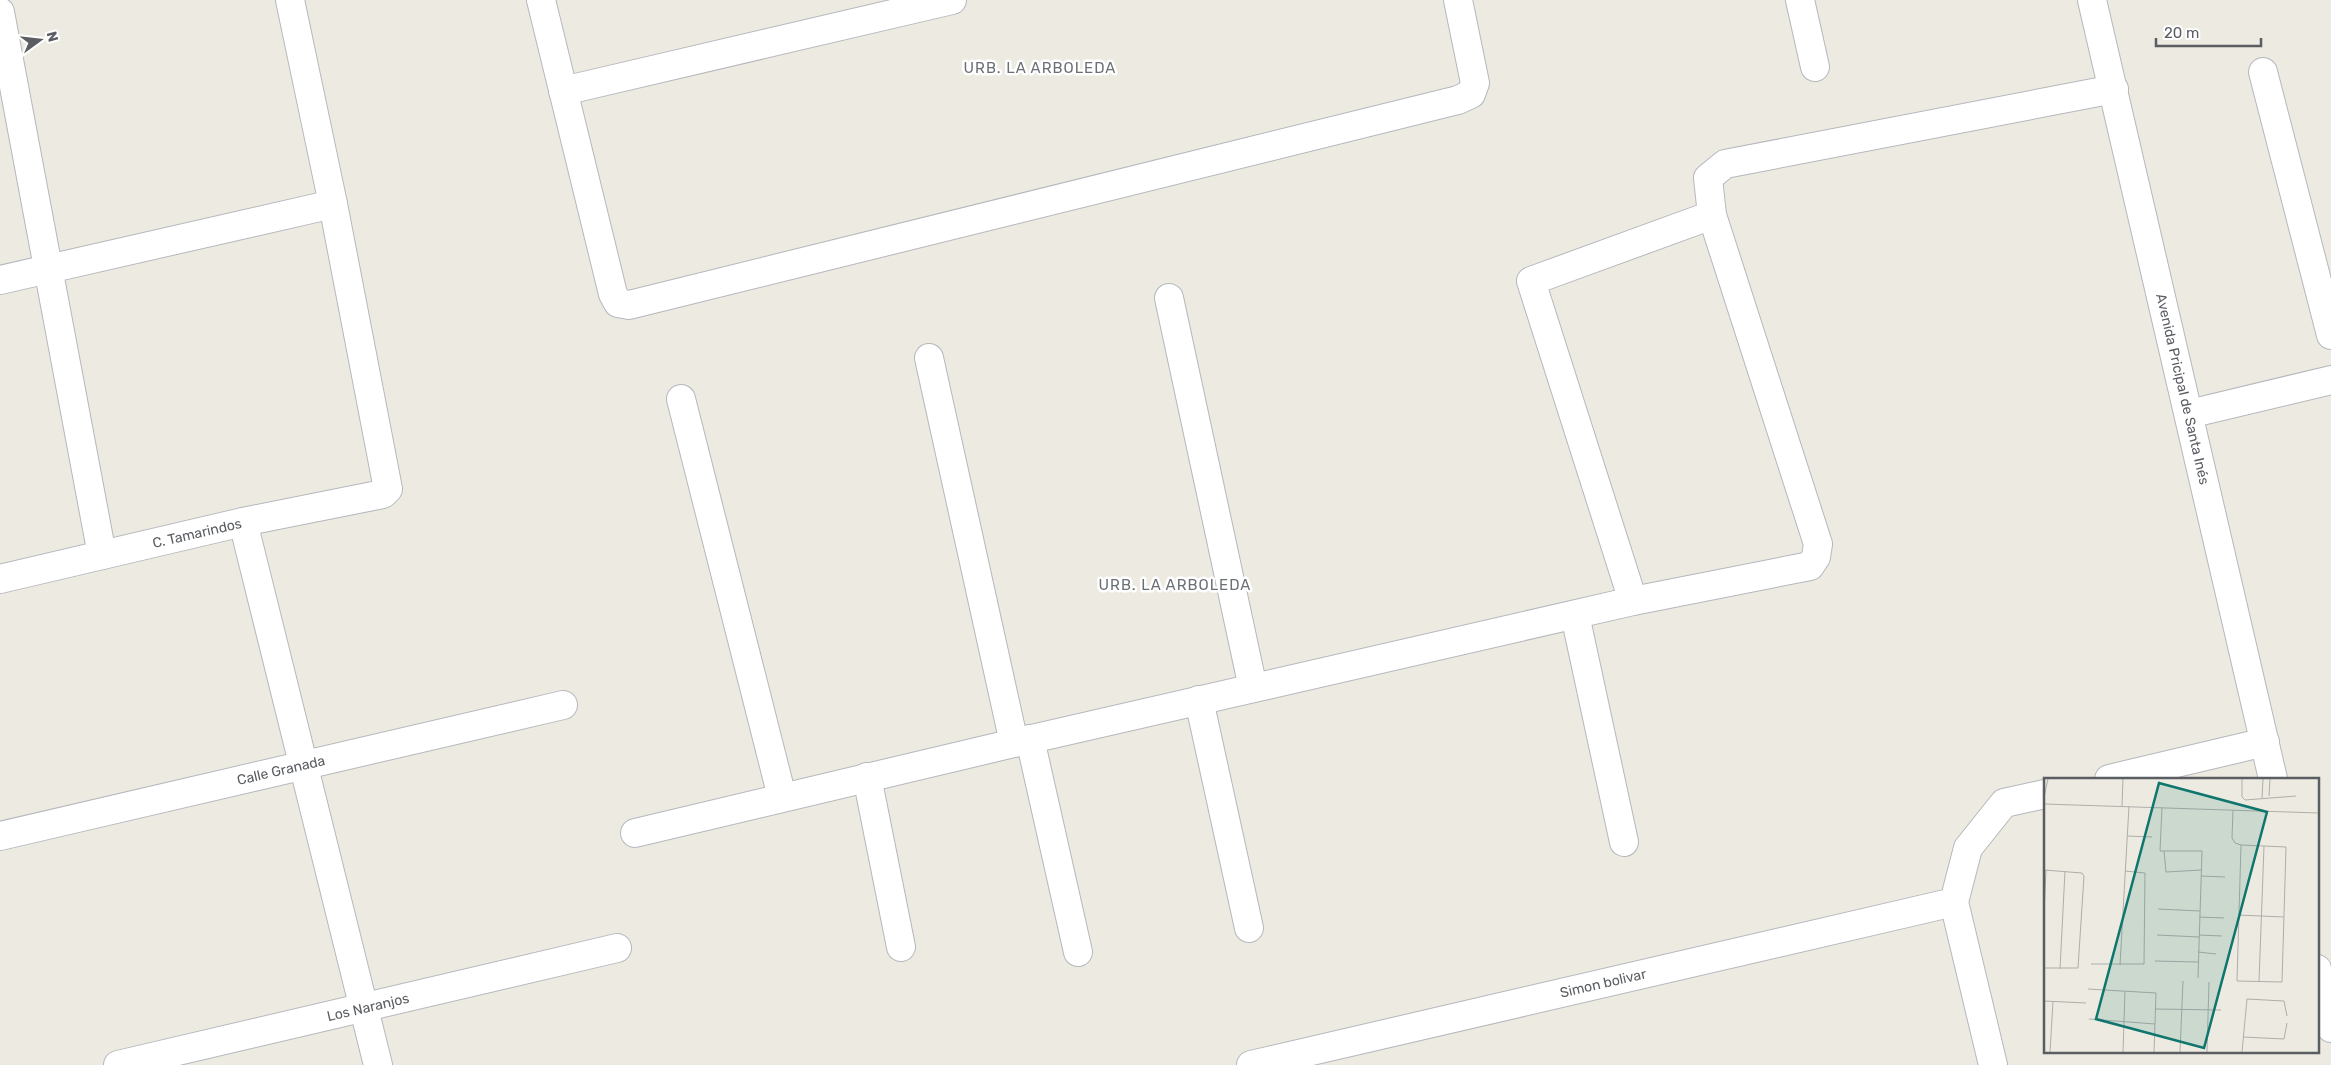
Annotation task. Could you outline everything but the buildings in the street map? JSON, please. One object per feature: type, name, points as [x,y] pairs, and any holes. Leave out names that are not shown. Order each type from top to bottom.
[{"type":"street","points":[[0,280],[334,204],[290,0]]},
{"type":"street","points":[[541,0],[613,294],[618,303],[629,305],[1458,100],[1471,94],[1475,83],[1458,0]]},
{"type":"street","points":[[563,91],[952,0]]},
{"type":"street","points":[[1800,0],[1815,67]]},
{"type":"street","name":"Avenida Pricipal de Santa Inés","points":[[2092,0],[2273,778]]},
{"type":"street","points":[[0,12],[102,555]]},
{"type":"street","points":[[2263,72],[2331,335]]},
{"type":"street","points":[[635,833],[867,777],[1633,601],[1810,566],[1816,557],[1818,544],[1712,215],[1708,178],[1725,164],[2114,89]]},
{"type":"street","name":"C. Tamarindos","points":[[0,579],[243,522],[383,494],[388,489],[334,204]]},
{"type":"street","points":[[1633,601],[1531,281],[1712,215]]},
{"type":"street","points":[[1169,298],[1253,688]]},
{"type":"street","points":[[929,358],[1022,741],[1078,952]]},
{"type":"street","points":[[2189,414],[2331,380]]},
{"type":"street","points":[[682,398],[782,798]]},
{"type":"street","points":[[243,522],[378,1065]]},
{"type":"street","points":[[1575,615],[1624,842]]},
{"type":"street","points":[[1199,700],[1249,928]]},
{"type":"street","name":"Calle Granada","points":[[0,836],[563,705]]},
{"type":"street","points":[[2112,778],[2265,742]]},
{"type":"street","points":[[867,777],[901,946]]},
{"type":"street","points":[[1993,1065],[1954,902],[1968,848],[2004,803],[2044,794]]},
{"type":"street","name":"Simon bolivar","points":[[1251,1065],[1309,1058],[1954,902]]},
{"type":"street","name":"Los Naranjos","points":[[118,1065],[617,948]]},
{"type":"street","points":[[2318,973],[2331,1028]]},
{"type":"district","name":"URB. LA ARBOLEDA","points":[[1040,68]]},
{"type":"district","name":"URB. LA ARBOLEDA","points":[[1175,585]]}]
